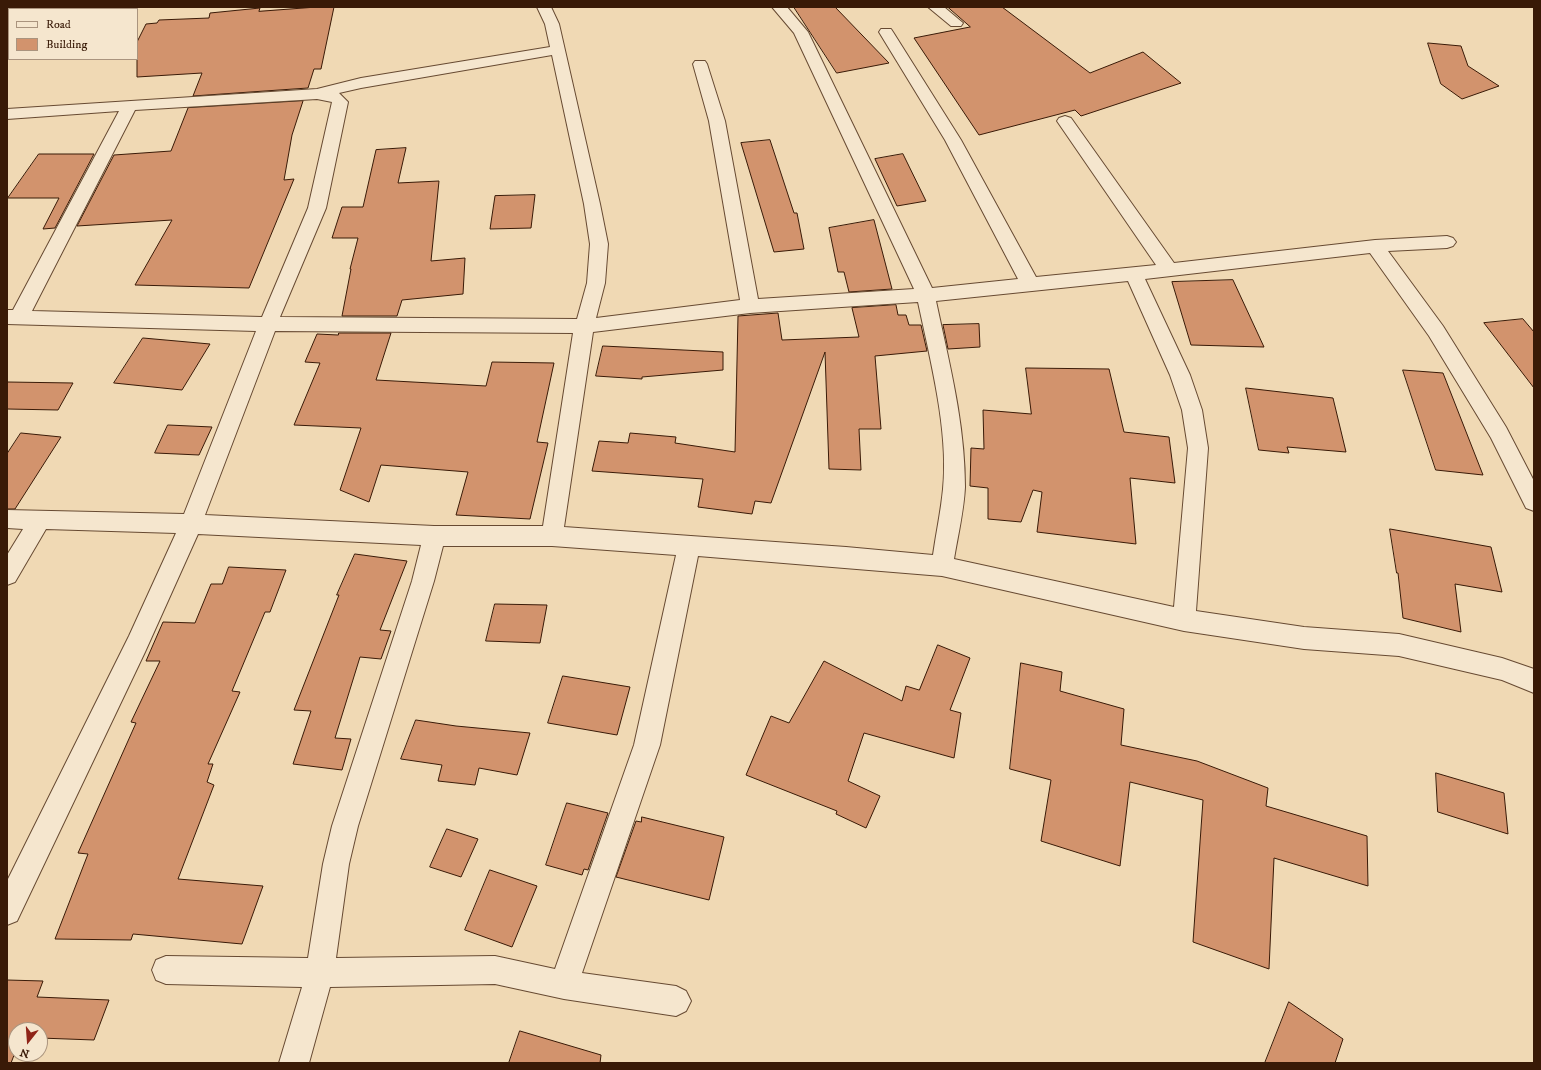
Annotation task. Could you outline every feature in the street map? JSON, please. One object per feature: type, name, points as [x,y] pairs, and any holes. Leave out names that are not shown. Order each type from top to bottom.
[{"type":"street","points":[[544,7],[552,24],[592,204],[599,244],[596,283],[584,326],[552,536]]},
{"type":"street","points":[[779,7],[801,32],[926,295],[950,407],[953,447],[954,488],[942,566]]},
{"type":"street","points":[[935,7],[956,23]]},
{"type":"street","points":[[886,32],[953,140],[1030,284]]},
{"type":"street","points":[[7,114],[317,94],[361,83],[558,50]]},
{"type":"street","points":[[700,64],[717,121],[750,306]]},
{"type":"street","points":[[7,911],[137,644],[191,524],[268,324],[317,208],[340,102],[336,97],[317,94]]},
{"type":"street","points":[[130,106],[13,317],[268,324],[584,326],[750,306],[926,295],[1134,274],[1375,246],[1447,242]]},
{"type":"street","points":[[1065,121],[1169,270]]},
{"type":"street","points":[[1375,246],[1448,352],[1499,433],[1534,502]]},
{"type":"street","points":[[1134,274],[1180,375],[1192,410],[1198,448],[1184,620]]},
{"type":"street","points":[[7,519],[191,524],[434,536],[552,536],[846,557],[942,566],[1184,620],[1304,638],[1399,644],[1502,669],[1534,681]]},
{"type":"street","points":[[7,575],[40,520]]},
{"type":"street","points":[[294,1063],[320,973],[336,864],[344,826],[420,588],[434,536]]},
{"type":"street","points":[[564,985],[646,745],[689,545]]},
{"type":"street","points":[[166,970],[320,973],[495,970],[564,985],[676,1001]]},
{"type":"building","points":[[334,7],[321,69],[314,69],[308,88],[193,96],[202,73],[137,77],[138,40],[146,24],[157,23],[159,20],[209,18],[210,13],[260,8],[259,11]]},
{"type":"building","points":[[794,7],[835,7],[889,63],[837,73]]},
{"type":"building","points":[[948,7],[1002,7],[1090,73],[1143,52],[1181,83],[1081,116],[1075,110],[979,135],[914,38],[970,27]]},
{"type":"building","points":[[1428,43],[1461,46],[1468,66],[1499,86],[1462,99],[1441,84]]},
{"type":"building","points":[[303,101],[292,135],[284,180],[294,179],[249,288],[135,285],[172,220],[77,226],[114,155],[171,151],[188,108]]},
{"type":"building","points":[[770,140],[794,213],[797,213],[804,249],[774,252],[741,143]]},
{"type":"building","points":[[406,148],[398,183],[439,181],[431,261],[465,258],[463,294],[402,300],[397,316],[342,316],[350,269],[358,238],[332,238],[342,207],[363,207],[376,150]]},
{"type":"building","points":[[39,154],[94,154],[55,228],[43,229],[59,198],[8,198]]},
{"type":"building","points":[[903,154],[926,201],[897,206],[875,159]]},
{"type":"building","points":[[535,195],[531,228],[490,229],[495,196]]},
{"type":"building","points":[[874,220],[892,289],[849,292],[844,272],[838,272],[829,228]]},
{"type":"building","points":[[1233,280],[1264,347],[1191,345],[1172,282]]},
{"type":"building","points":[[896,305],[898,315],[906,315],[909,325],[921,325],[927,351],[875,356],[881,429],[859,429],[861,470],[829,469],[825,352],[771,503],[755,501],[752,514],[698,507],[703,479],[592,471],[599,441],[628,443],[630,433],[676,437],[675,443],[735,452],[738,316],[778,313],[782,340],[859,337],[852,308]]},
{"type":"building","points":[[1523,319],[1534,332],[1534,388],[1484,323]]},
{"type":"building","points":[[979,324],[980,347],[948,349],[943,325]]},
{"type":"building","points":[[339,333],[391,333],[376,380],[486,386],[492,362],[554,363],[537,442],[548,443],[530,519],[456,515],[468,472],[381,465],[369,502],[340,490],[361,428],[294,425],[320,363],[305,362],[317,334],[338,335]]},
{"type":"building","points":[[143,338],[210,344],[182,390],[114,383]]},
{"type":"building","points":[[603,346],[723,352],[723,370],[642,377],[642,379],[596,376]]},
{"type":"building","points":[[1026,368],[1109,369],[1124,432],[1169,437],[1175,483],[1130,478],[1136,544],[1037,532],[1042,492],[1033,490],[1021,522],[988,519],[988,488],[970,486],[971,448],[984,449],[983,410],[1031,414]]},
{"type":"building","points":[[1403,370],[1443,373],[1483,475],[1436,470]]},
{"type":"building","points":[[7,382],[73,383],[58,410],[7,409]]},
{"type":"building","points":[[1246,388],[1333,398],[1346,452],[1287,447],[1289,453],[1259,450]]},
{"type":"building","points":[[168,425],[212,427],[199,455],[155,453]]},
{"type":"building","points":[[21,433],[61,437],[15,509],[7,509],[7,454]]},
{"type":"building","points":[[1390,529],[1491,547],[1502,592],[1455,584],[1461,632],[1403,618],[1398,573]]},
{"type":"building","points":[[355,554],[407,561],[380,630],[391,631],[381,659],[360,657],[335,738],[351,739],[342,770],[293,764],[311,711],[294,710],[339,595],[337,595]]},
{"type":"building","points":[[229,567],[286,570],[270,612],[265,612],[232,691],[240,692],[208,764],[213,764],[207,782],[214,785],[178,879],[263,886],[242,944],[133,934],[131,940],[55,939],[88,854],[78,853],[136,723],[131,722],[160,661],[146,661],[163,622],[195,623],[211,584],[222,584]]},
{"type":"building","points":[[495,604],[547,605],[540,643],[486,641]]},
{"type":"building","points":[[938,645],[970,658],[950,710],[961,713],[954,758],[864,733],[848,781],[880,796],[866,828],[836,814],[837,811],[746,775],[771,716],[789,723],[824,661],[902,701],[906,686],[919,690]]},
{"type":"building","points":[[1021,663],[1062,672],[1060,691],[1124,709],[1121,745],[1197,761],[1268,788],[1266,806],[1367,836],[1368,886],[1274,858],[1269,969],[1193,942],[1203,800],[1130,782],[1120,866],[1041,841],[1051,780],[1010,769]]},
{"type":"building","points":[[563,676],[630,687],[617,735],[548,723]]},
{"type":"building","points":[[416,720],[456,726],[530,733],[517,775],[479,768],[475,785],[438,781],[442,765],[401,759]]},
{"type":"building","points":[[1436,773],[1504,793],[1508,834],[1438,812]]},
{"type":"building","points":[[567,803],[608,813],[588,870],[584,869],[582,875],[546,865]]},
{"type":"building","points":[[642,817],[724,837],[709,900],[616,877],[636,821],[641,822]]},
{"type":"building","points":[[447,829],[478,839],[461,877],[430,867]]},
{"type":"building","points":[[490,870],[537,886],[512,947],[465,930]]},
{"type":"building","points":[[7,980],[43,981],[37,997],[109,1000],[94,1040],[48,1038],[48,1022],[8,1022],[8,1062],[11,1062],[7,1063]]},
{"type":"building","points":[[1289,1002],[1343,1039],[1335,1063],[1265,1063]]},
{"type":"building","points":[[520,1031],[601,1055],[600,1063],[509,1063]]}]
